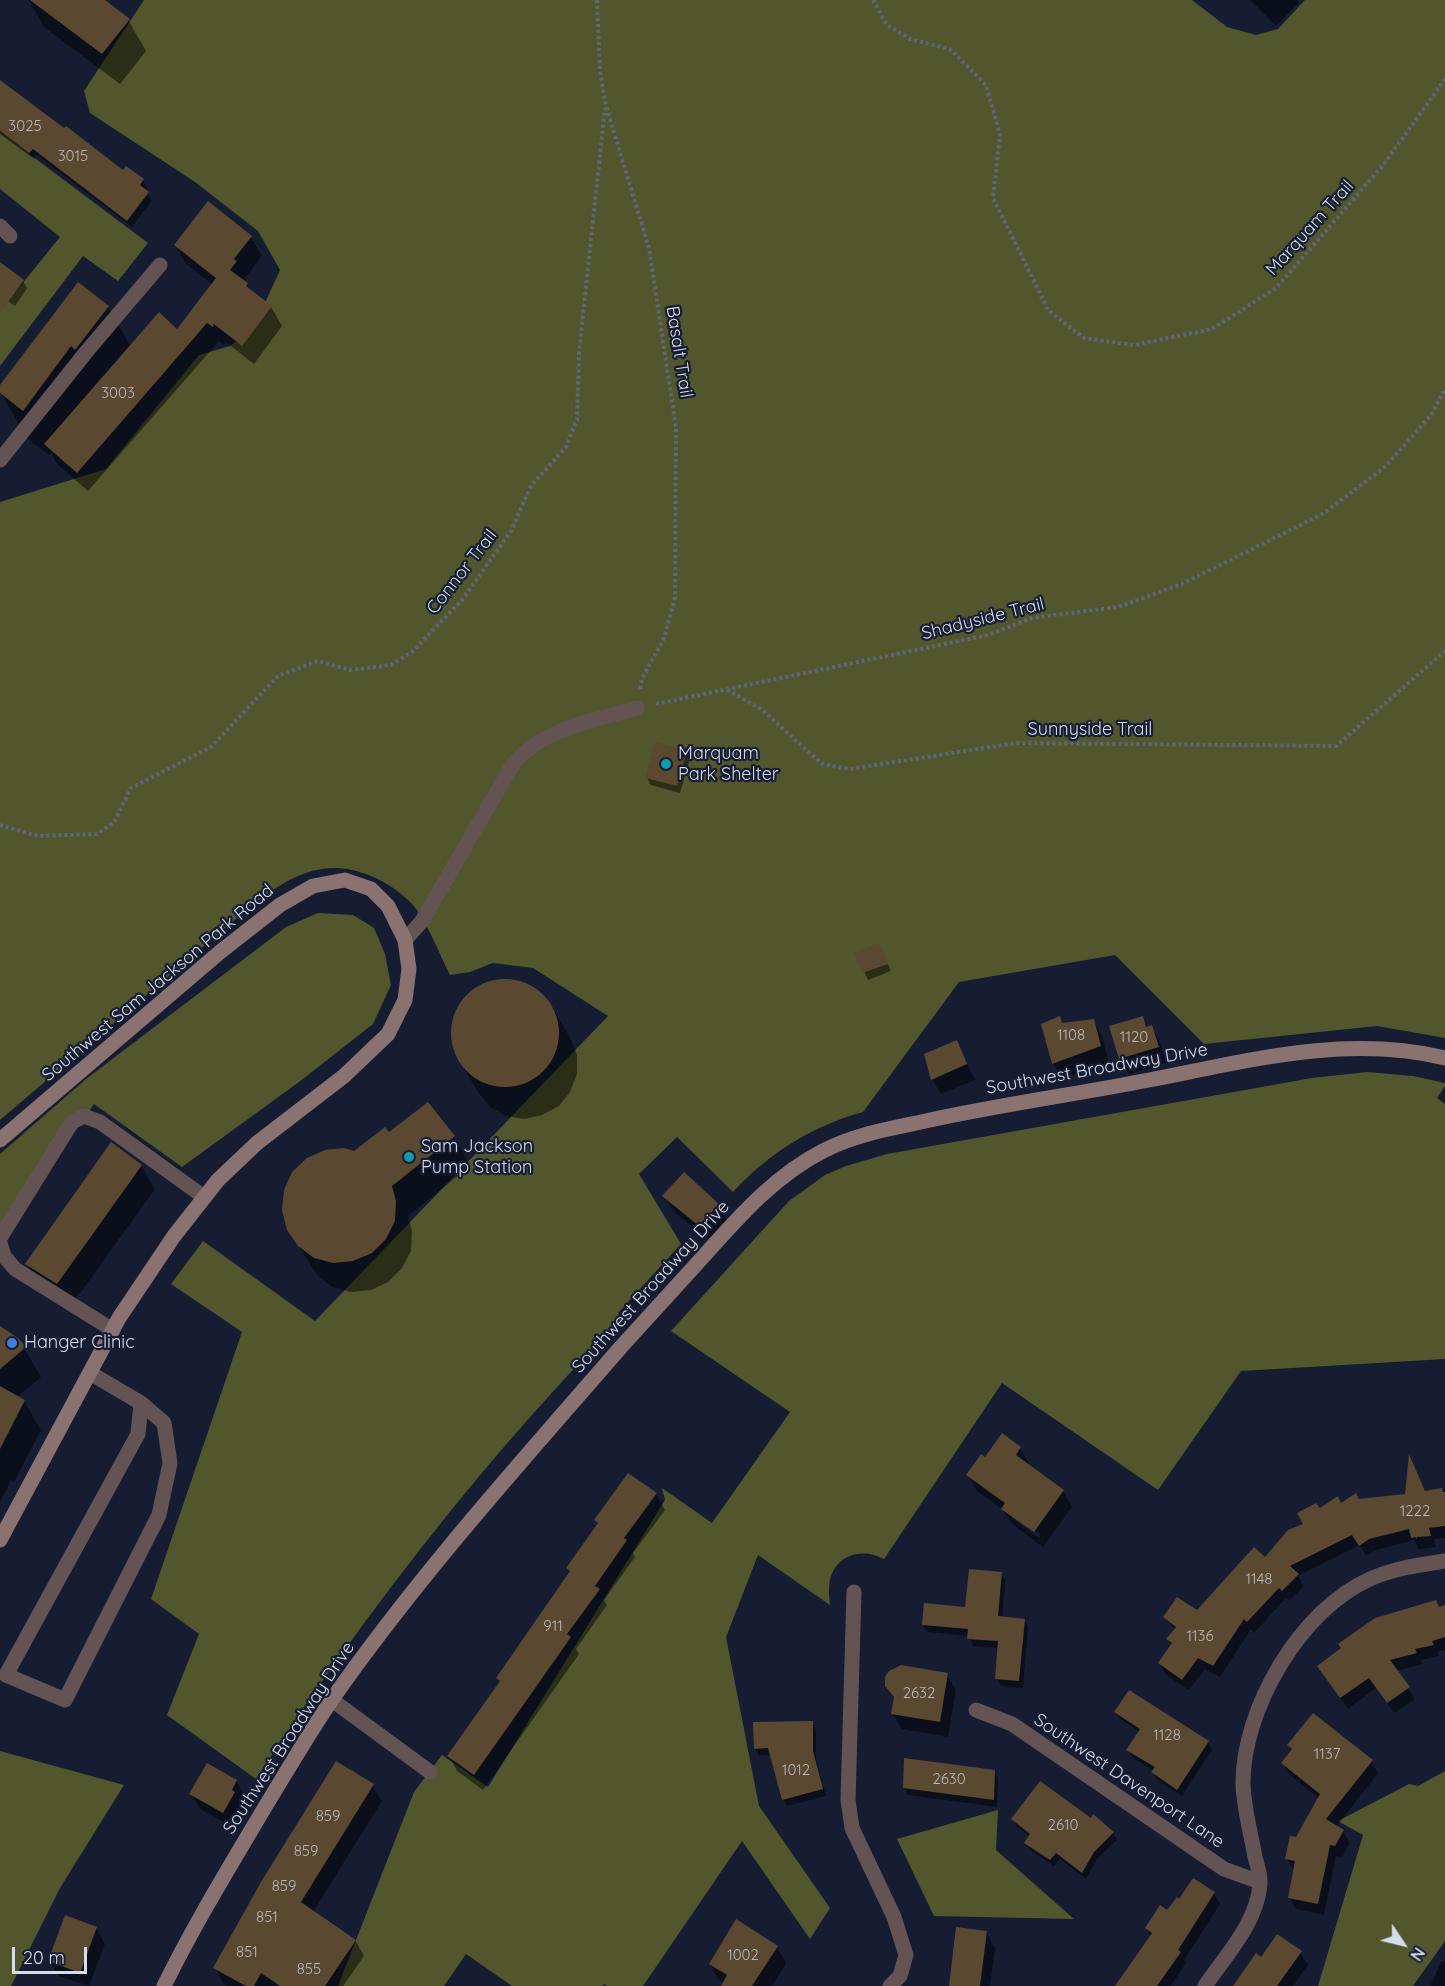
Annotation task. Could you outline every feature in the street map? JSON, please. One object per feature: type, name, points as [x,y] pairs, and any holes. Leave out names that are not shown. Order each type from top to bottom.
[{"type":"street","points":[[0,460],[160,265]]},
{"type":"street","points":[[405,940],[422,921],[515,760],[549,736],[637,708]]},
{"type":"street","name":"Southwest Sam Jackson Park Road","points":[[0,1140],[220,952],[280,905],[313,886],[345,880],[371,889],[388,906],[405,940],[409,969],[405,1000],[388,1034],[344,1076],[256,1143],[218,1180],[174,1236],[113,1330],[0,1540]]},
{"type":"street","name":"Southwest Broadway Drive","points":[[164,1986],[218,1885],[332,1700],[424,1577],[642,1323],[761,1194],[793,1169],[816,1155],[877,1131],[952,1115],[1286,1054],[1341,1048],[1377,1048],[1413,1052],[1445,1059]]},
{"type":"street","points":[[0,1238],[72,1122],[84,1116],[100,1122],[204,1197]]},
{"type":"street","points":[[0,1243],[4,1256],[15,1269],[113,1330]]},
{"type":"street","points":[[90,1373],[141,1403],[164,1423],[170,1464],[159,1515],[65,1700],[6,1675],[138,1434],[141,1403]]},
{"type":"street","points":[[1204,1986],[1252,1917],[1260,1882],[1249,1827],[1244,1786],[1247,1751],[1255,1716],[1283,1659],[1319,1617],[1341,1597],[1368,1580],[1399,1568],[1445,1560]]},
{"type":"street","points":[[854,1592],[848,1800],[852,1828],[894,1917],[906,1955],[900,1976],[890,1986]]},
{"type":"street","points":[[332,1700],[430,1772]]},
{"type":"street","name":"Southwest Davenport Lane","points":[[976,1710],[1012,1724],[1224,1869],[1260,1882]]},
{"type":"path","name":"Basalt Trail","points":[[597,0],[600,72],[606,106],[649,248],[676,428],[675,598],[664,638],[642,678],[637,708]]},
{"type":"path","name":"Marquam Trail","points":[[873,0],[887,25],[910,39],[950,50],[986,86],[1000,135],[993,198],[1048,310],[1084,338],[1134,345],[1212,329],[1276,288],[1384,164],[1445,79]]},
{"type":"path","name":"Connor Trail","points":[[0,825],[38,836],[97,834],[114,822],[131,788],[211,747],[278,676],[318,661],[350,670],[391,665],[412,652],[462,600],[511,531],[531,486],[566,447],[577,420],[579,353],[606,106]]},
{"type":"path","name":"Shadyside Trail","points":[[637,708],[988,635],[1032,618],[1118,607],[1182,584],[1324,513],[1386,466],[1431,415],[1445,389]]},
{"type":"path","name":"Sunnyside Trail","points":[[727,690],[761,709],[822,764],[850,769],[1016,743],[1336,746],[1445,651]]},
{"type":"green space","points":[[144,0],[1192,0],[1227,27],[1256,35],[1278,29],[1305,0],[1445,0],[1445,1038],[1377,1026],[1204,1044],[1115,955],[959,982],[863,1112],[826,1125],[792,1143],[761,1165],[733,1192],[677,1137],[639,1174],[681,1244],[618,1313],[621,1317],[498,1454],[421,1548],[336,1661],[256,1779],[167,1715],[199,1634],[151,1599],[242,1332],[171,1284],[203,1241],[315,1321],[608,1016],[533,968],[493,963],[470,972],[450,975],[423,920],[404,896],[371,876],[354,870],[323,869],[308,872],[280,885],[252,905],[0,1120],[0,502],[106,469],[199,355],[230,346],[254,327],[280,270],[258,231],[195,182],[90,113],[84,91]]},
{"type":"green space","points":[[0,132],[148,243],[118,281],[83,256],[0,366],[0,311],[60,237],[0,189]]},
{"type":"green space","points":[[318,913],[353,915],[374,928],[385,954],[391,985],[373,1024],[299,1082],[182,1167],[94,1104],[0,1235],[0,1154],[86,1079],[286,927]]},
{"type":"green space","points":[[1367,1072],[1413,1076],[1445,1083],[1437,1098],[1445,1104],[1445,1359],[1241,1371],[1158,1490],[1002,1383],[884,1559],[861,1553],[846,1558],[835,1568],[829,1583],[830,1605],[758,1555],[726,1637],[759,1806],[830,1908],[810,1939],[742,1841],[643,1986],[607,1986],[604,1984],[602,1986],[512,1986],[466,1954],[444,1986],[338,1986],[414,1792],[442,1755],[488,1787],[665,1500],[662,1488],[712,1523],[790,1412],[671,1331],[789,1201],[825,1175],[887,1154],[1312,1078]]},
{"type":"green space","points":[[0,1751],[124,1785],[60,1888],[11,1986],[0,1986]]},
{"type":"green space","points":[[1445,1771],[1445,1941],[1413,1986],[1318,1986],[1363,1835],[1338,1821],[1409,1784],[1418,1786]]},
{"type":"green space","points":[[998,1810],[996,1850],[1074,1919],[934,1916],[897,1839]]},
{"type":"building","points":[[30,0],[105,0],[130,19],[102,54]]},
{"type":"building","points":[[0,80],[64,128],[66,126],[123,170],[126,166],[144,179],[140,185],[149,192],[127,221],[33,149],[29,153],[0,131]]},
{"type":"building","points":[[208,201],[252,236],[234,259],[237,261],[230,270],[248,283],[246,286],[272,306],[242,346],[214,324],[213,327],[207,323],[77,473],[44,444],[159,312],[177,329],[216,278],[174,245]]},
{"type":"building","points":[[0,262],[24,280],[0,313]]},
{"type":"building","points":[[78,282],[109,306],[75,350],[71,346],[23,411],[0,393],[0,385]]},
{"type":"building","name":"Marquam Park Shelter","points":[[655,742],[687,750],[677,786],[645,778]]},
{"type":"building","points":[[880,943],[888,964],[862,973],[854,952]]},
{"type":"building","points":[[505,979],[526,983],[544,994],[555,1012],[559,1033],[555,1054],[544,1072],[526,1083],[505,1087],[484,1083],[466,1072],[455,1054],[451,1033],[455,1012],[466,994],[484,983]]},
{"type":"building","points":[[1060,1016],[1062,1023],[1094,1019],[1101,1046],[1052,1064],[1041,1024]]},
{"type":"building","points":[[1143,1016],[1146,1027],[1152,1025],[1159,1047],[1119,1059],[1109,1026]]},
{"type":"building","points":[[957,1040],[967,1064],[931,1080],[924,1054]]},
{"type":"building","points":[[428,1102],[455,1136],[392,1186],[396,1201],[395,1221],[386,1239],[372,1253],[353,1261],[333,1263],[314,1258],[298,1246],[287,1230],[282,1210],[284,1190],[292,1172],[307,1158],[325,1150],[344,1148],[354,1151],[385,1127],[389,1132]]},
{"type":"building","points":[[111,1142],[142,1165],[57,1284],[25,1264]]},
{"type":"building","points":[[684,1172],[719,1204],[699,1226],[662,1196]]},
{"type":"building","name":"Hanger Clinic","points":[[0,1326],[18,1338],[26,1347],[0,1369]]},
{"type":"building","points":[[0,1386],[25,1400],[0,1449]]},
{"type":"building","points":[[1002,1433],[1021,1447],[1016,1455],[1064,1490],[1034,1532],[1001,1509],[1005,1503],[966,1475],[981,1454],[985,1457]]},
{"type":"building","points":[[1409,1454],[1425,1491],[1442,1488],[1445,1492],[1445,1526],[1429,1528],[1431,1536],[1411,1538],[1409,1529],[1369,1539],[1359,1546],[1352,1535],[1290,1566],[1299,1574],[1282,1591],[1279,1588],[1247,1622],[1244,1619],[1213,1666],[1198,1658],[1182,1680],[1158,1663],[1172,1643],[1166,1639],[1176,1627],[1163,1617],[1177,1597],[1197,1610],[1254,1547],[1265,1557],[1288,1530],[1303,1524],[1297,1513],[1316,1503],[1320,1508],[1338,1496],[1341,1503],[1356,1493],[1359,1499],[1405,1494]]},
{"type":"building","points":[[628,1473],[657,1493],[624,1538],[627,1540],[595,1586],[600,1589],[567,1634],[571,1637],[474,1775],[447,1756],[500,1681],[496,1678],[570,1571],[566,1568],[598,1523],[594,1520]]},
{"type":"building","points":[[969,1569],[1002,1572],[998,1616],[1025,1619],[1019,1681],[995,1679],[998,1641],[967,1639],[968,1629],[922,1625],[924,1603],[965,1607]]},
{"type":"building","points":[[1436,1600],[1439,1607],[1445,1605],[1445,1637],[1432,1641],[1434,1645],[1415,1649],[1417,1653],[1390,1660],[1410,1687],[1387,1703],[1369,1678],[1340,1698],[1317,1666],[1341,1648],[1338,1644],[1375,1618]]},
{"type":"building","points":[[901,1665],[948,1673],[940,1722],[891,1714],[894,1697],[885,1686],[885,1677],[889,1671]]},
{"type":"building","points":[[1129,1690],[1209,1741],[1177,1790],[1151,1772],[1155,1767],[1126,1750],[1140,1729],[1114,1712]]},
{"type":"building","points":[[1313,1713],[1373,1760],[1326,1819],[1344,1830],[1335,1846],[1330,1845],[1318,1904],[1288,1898],[1295,1861],[1285,1859],[1290,1836],[1296,1837],[1320,1794],[1281,1763],[1292,1749],[1287,1745]]},
{"type":"building","points":[[813,1721],[813,1751],[823,1789],[782,1800],[768,1748],[754,1749],[753,1722]]},
{"type":"building","points":[[904,1758],[995,1770],[994,1800],[903,1788]]},
{"type":"building","points":[[336,1761],[374,1784],[301,1902],[356,1940],[325,1986],[280,1986],[261,1973],[254,1986],[246,1986],[213,1968],[261,1882]]},
{"type":"building","points":[[207,1763],[237,1780],[232,1790],[235,1792],[223,1813],[189,1794]]},
{"type":"building","points":[[1040,1781],[1091,1818],[1093,1814],[1114,1832],[1094,1852],[1082,1873],[1056,1853],[1050,1860],[1024,1843],[1030,1834],[1011,1819]]},
{"type":"building","points":[[1193,1878],[1215,1892],[1178,1950],[1181,1952],[1157,1986],[1115,1986],[1152,1933],[1145,1928],[1160,1905],[1167,1910],[1177,1897],[1179,1899]]},
{"type":"building","points":[[65,1915],[97,1927],[80,1973],[48,1961]]},
{"type":"building","points":[[736,1919],[778,1946],[752,1986],[721,1986],[727,1975],[709,1964]]},
{"type":"building","points":[[956,1927],[987,1931],[980,1986],[949,1986]]},
{"type":"building","points":[[1277,1934],[1302,1951],[1277,1986],[1233,1986],[1256,1953],[1261,1957]]},
{"type":"place","name":"Marquam Park Shelter","points":[[666,764]]},
{"type":"place","name":"Sam Jackson Pump Station","points":[[409,1157]]},
{"type":"place","name":"Hanger Clinic","points":[[12,1343]]}]
